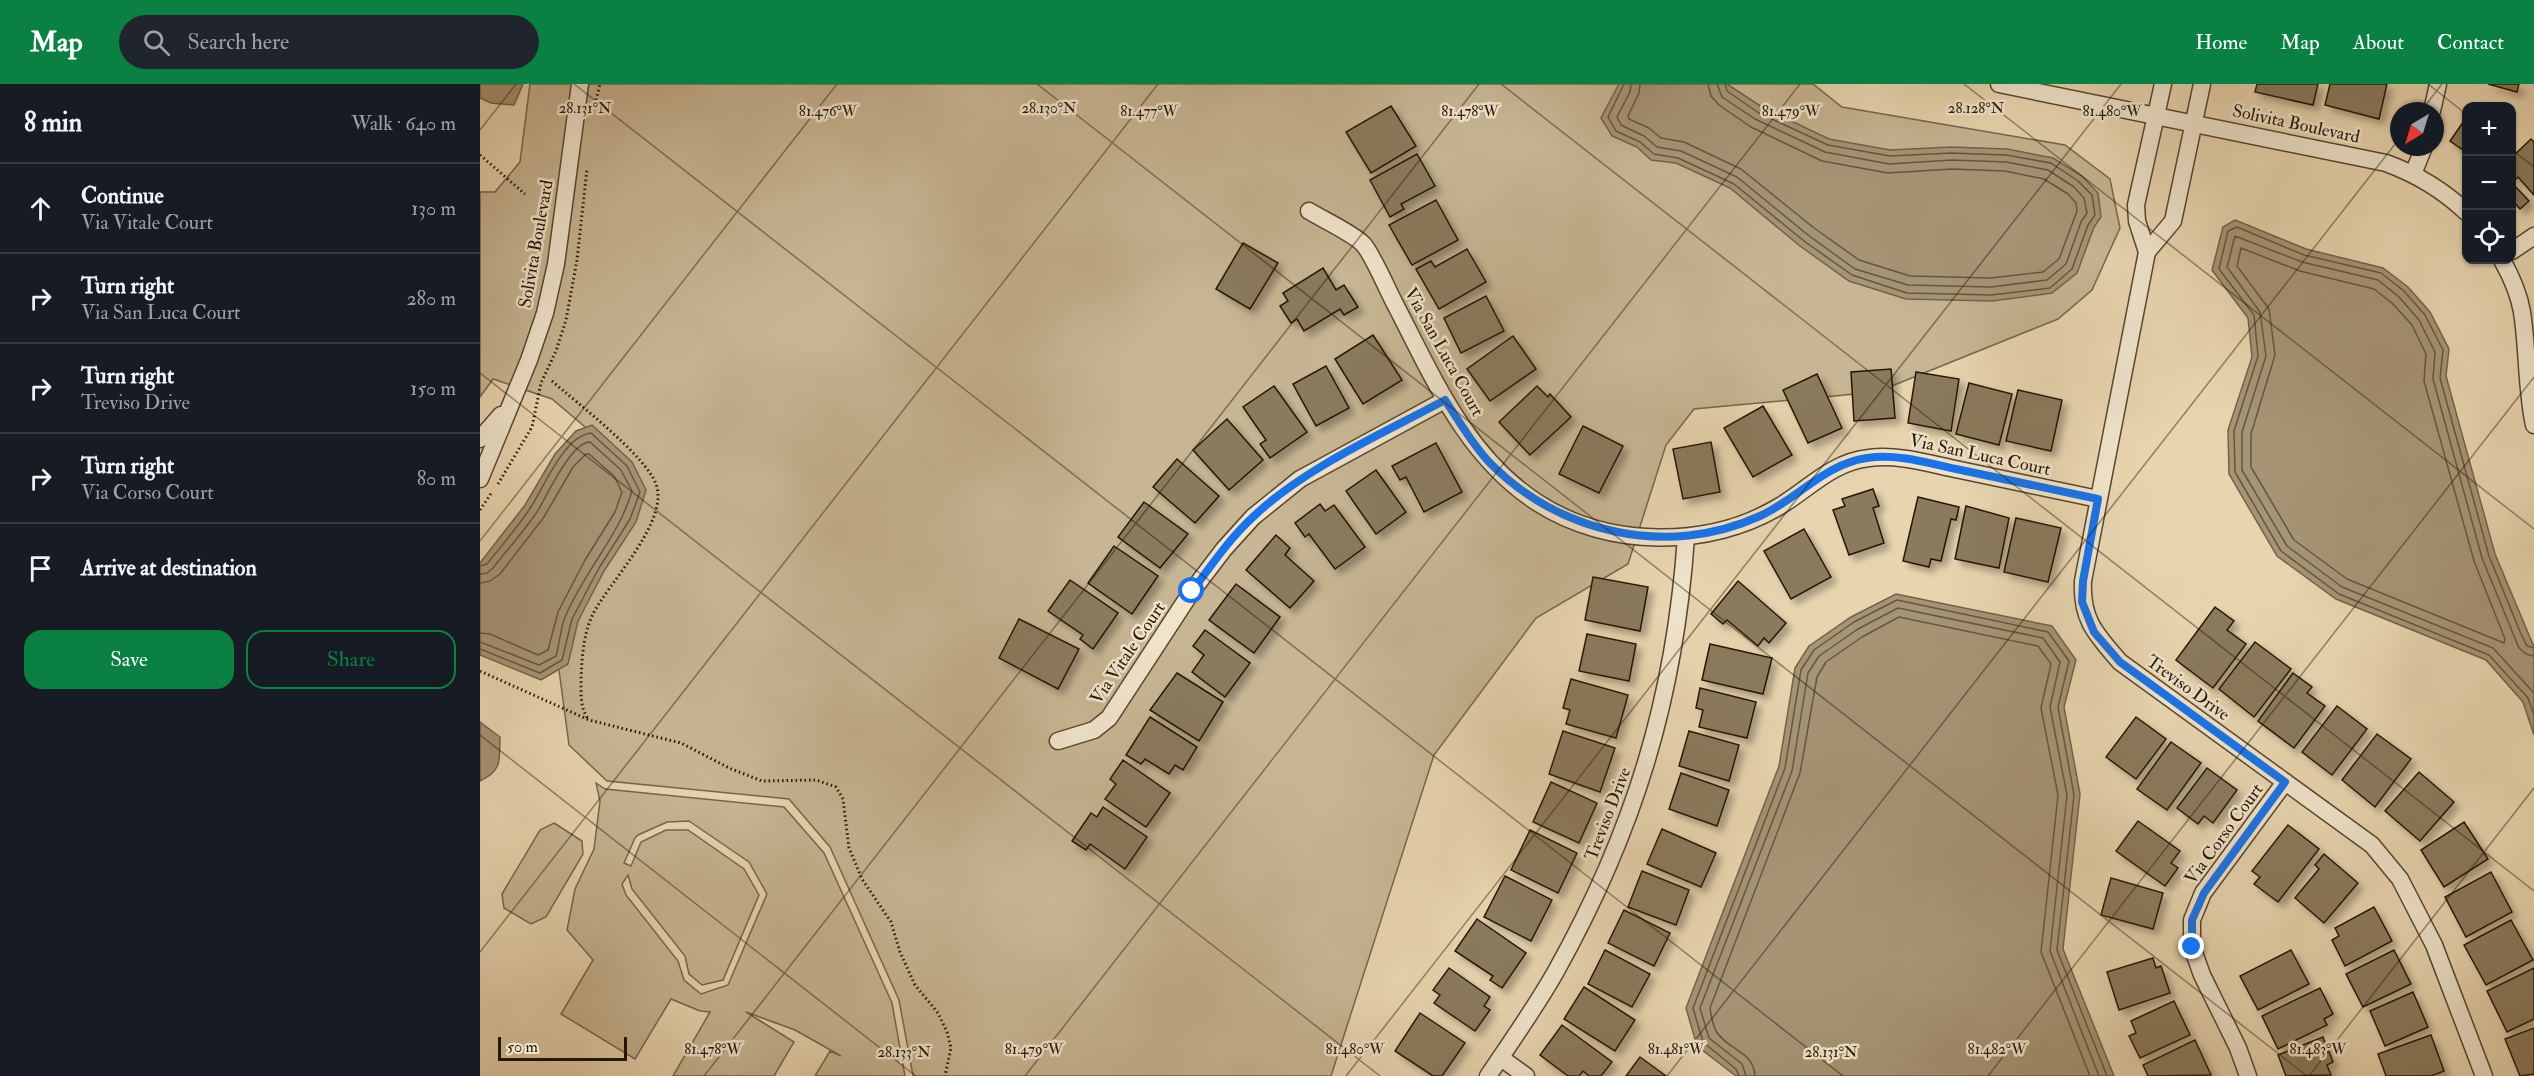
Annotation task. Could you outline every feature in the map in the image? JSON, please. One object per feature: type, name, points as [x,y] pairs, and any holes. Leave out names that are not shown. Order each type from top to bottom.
[{"type":"street","name":"Solivita Boulevard","points":[[480,479],[529,360],[545,313],[554,274],[580,84]]},
{"type":"street","name":"Solivita Boulevard","points":[[1999,84],[2386,163],[2413,174],[2441,191],[2464,210]]},
{"type":"street","name":"Treviso Drive","points":[[2163,84],[2135,213],[2147,252],[2098,499],[2083,581],[2082,602],[2094,632],[2120,662],[2372,845],[2400,879],[2434,945],[2484,1076]]},
{"type":"street","name":"Treviso Drive","points":[[2147,252],[2173,221],[2202,84]]},
{"type":"street","points":[[2434,102],[2438,84]]},
{"type":"street","points":[[2413,174],[2420,156]]},
{"type":"street","name":"Via San Luca Court","points":[[1309,211],[1363,244],[1445,400],[1469,438],[1489,462],[1539,504],[1569,519],[1623,534],[1686,537],[1717,531],[1758,517],[1780,506],[1831,470],[1868,458],[1913,460],[2098,499]]},
{"type":"street","points":[[2516,248],[2534,236]]},
{"type":"street","points":[[2504,264],[2516,291],[2522,312],[2534,420]]},
{"type":"street","name":"Via Vitale Court","points":[[1058,741],[1094,730],[1109,718],[1192,591],[1224,549],[1253,517],[1300,479],[1445,400]]},
{"type":"street","name":"Solivita Boulevard","points":[[480,439],[509,405]]},
{"type":"street","name":"Treviso Drive","points":[[1488,1076],[1560,964],[1601,886],[1634,807],[1658,728],[1667,684],[1683,592],[1686,537]]},
{"type":"street","name":"Via Corso Court","points":[[2248,1076],[2238,1048],[2202,975],[2192,947],[2192,920],[2204,893],[2285,782]]},
{"type":"street","points":[[1501,1058],[1526,1076]]},
{"type":"path","points":[[480,155],[525,194]]},
{"type":"path","points":[[552,381],[635,455],[656,484],[657,507],[620,576],[593,615],[587,633],[582,656],[581,692],[583,710],[589,720]]},
{"type":"path","points":[[480,671],[589,720],[681,743],[729,768],[762,781],[816,780],[836,786],[843,799],[849,848],[862,879],[891,922],[900,952],[915,984],[938,1013],[947,1032],[951,1048],[945,1076]]},
{"type":"shaded area","points":[[530,84],[1813,84],[1842,107],[2065,145],[2110,179],[2120,228],[2092,290],[2058,319],[1877,392],[1694,409],[1666,445],[1628,564],[1536,618],[1434,755],[1331,1076],[913,1076],[899,1000],[830,847],[789,799],[607,781],[569,745],[559,670],[576,613],[604,443],[552,399],[493,379],[480,397],[480,192],[495,192],[520,162]]},
{"type":"shaded area","points":[[596,783],[605,789],[784,807],[824,853],[892,1003],[905,1076],[815,1076],[830,1051],[841,1056],[795,1030],[746,1012],[794,1042],[774,1076],[673,1076],[710,1012],[700,1011],[671,999],[635,1059],[561,1014],[593,960],[567,930],[575,889],[594,849],[600,801]],"holes":[[[689,821],[749,862],[767,894],[728,985],[701,994],[684,980],[678,961],[626,895],[622,884],[628,875],[632,889],[685,956],[689,974],[702,985],[723,980],[759,895],[744,869],[688,830],[666,830],[641,842],[631,866],[624,863],[638,835],[667,822]]]},
{"type":"shaded area","points":[[554,823],[582,841],[583,854],[546,917],[531,924],[504,908],[502,894],[540,830]]},
{"type":"water","points":[[480,84],[523,84],[514,105],[491,103],[480,98]]},
{"type":"water","points":[[1619,84],[1727,84],[1762,107],[1829,139],[1890,150],[1951,147],[2007,149],[2053,158],[2082,176],[2098,193],[2101,217],[2094,227],[2077,273],[2052,293],[1992,301],[1906,299],[1849,281],[1800,246],[1730,188],[1676,163],[1651,160],[1637,147],[1612,136],[1601,118]]},
{"type":"water","points":[[2235,220],[2306,249],[2383,268],[2408,287],[2430,312],[2449,349],[2446,376],[2495,554],[2534,647],[2534,735],[2523,702],[2486,660],[2336,599],[2277,556],[2229,474],[2228,430],[2252,357],[2248,318],[2212,270],[2223,227]]},
{"type":"water","points":[[592,425],[632,462],[646,490],[636,522],[604,571],[578,621],[568,664],[541,680],[480,655],[480,563],[525,505],[555,454],[576,431]]},
{"type":"water","points":[[1896,594],[2052,626],[2076,660],[2064,707],[2080,794],[2063,949],[2114,1076],[1736,1076],[1697,1046],[1686,1008],[1779,766],[1795,668],[1809,646],[1851,617]]},
{"type":"water","points":[[480,722],[500,737],[496,768],[493,773],[480,781]]},
{"type":"building","points":[[2257,84],[2318,84],[2313,105],[2255,92]]},
{"type":"building","points":[[2330,84],[2387,84],[2379,119],[2325,105]]},
{"type":"building","points":[[2488,84],[2519,84],[2517,92]]},
{"type":"building","points":[[1391,106],[1416,146],[1371,173],[1346,132]]},
{"type":"building","points":[[2462,124],[2462,149],[2450,141]]},
{"type":"building","points":[[2531,139],[2534,142],[2534,195],[2518,177],[2516,179],[2516,153]]},
{"type":"building","points":[[1417,154],[1435,186],[1401,204],[1404,209],[1390,217],[1370,180]]},
{"type":"building","points":[[2516,187],[2529,201],[2520,209],[2516,204]]},
{"type":"building","points":[[1436,200],[1458,240],[1412,265],[1389,225]]},
{"type":"building","points":[[1243,243],[1278,263],[1250,309],[1216,289]]},
{"type":"building","points":[[1467,249],[1486,282],[1439,309],[1416,269],[1431,261],[1435,267]]},
{"type":"building","points":[[1323,268],[1336,290],[1344,285],[1358,307],[1344,315],[1340,309],[1304,331],[1297,319],[1291,323],[1280,306],[1288,301],[1283,293]]},
{"type":"building","points":[[1486,296],[1504,331],[1461,353],[1444,318]]},
{"type":"building","points":[[1373,335],[1402,380],[1363,404],[1335,359]]},
{"type":"building","points":[[1513,336],[1536,369],[1490,401],[1467,369]]},
{"type":"building","points":[[1326,366],[1349,408],[1316,426],[1293,384]]},
{"type":"building","points":[[1891,369],[1895,418],[1854,421],[1851,372]]},
{"type":"building","points":[[1916,372],[1959,379],[1951,431],[1908,423]]},
{"type":"building","points":[[1817,374],[1842,428],[1808,443],[1783,390]]},
{"type":"building","points":[[1969,383],[2012,394],[1999,445],[1956,434]]},
{"type":"building","points":[[1274,386],[1307,432],[1270,458],[1260,444],[1266,440],[1243,407]]},
{"type":"building","points":[[1537,386],[1548,397],[1550,394],[1571,417],[1530,455],[1499,422]]},
{"type":"building","points":[[2018,390],[2062,400],[2051,451],[2006,441]]},
{"type":"building","points":[[1763,406],[1792,455],[1753,477],[1724,428]]},
{"type":"building","points":[[1227,419],[1263,460],[1229,490],[1193,450]]},
{"type":"building","points":[[1583,426],[1623,446],[1599,493],[1559,474]]},
{"type":"building","points":[[1711,442],[1720,492],[1683,499],[1673,449]]},
{"type":"building","points":[[1436,443],[1462,492],[1424,512],[1406,477],[1400,480],[1392,466]]},
{"type":"building","points":[[1177,459],[1219,496],[1195,523],[1153,487]]},
{"type":"building","points":[[1376,470],[1406,512],[1376,534],[1346,491]]},
{"type":"building","points":[[1873,489],[1879,506],[1873,508],[1884,543],[1849,555],[1833,510],[1845,506],[1842,499]]},
{"type":"building","points":[[1918,497],[1959,507],[1956,520],[1951,519],[1941,561],[1931,559],[1929,567],[1903,561]]},
{"type":"building","points":[[1144,502],[1188,534],[1160,568],[1118,537]]},
{"type":"building","points":[[1320,504],[1325,511],[1334,505],[1365,547],[1335,569],[1309,534],[1305,537],[1295,523]]},
{"type":"building","points":[[1966,506],[2009,518],[1999,568],[1955,559]]},
{"type":"building","points":[[2016,518],[2061,528],[2048,582],[2004,572]]},
{"type":"building","points":[[1804,529],[1831,577],[1791,599],[1764,551]]},
{"type":"building","points":[[1276,535],[1290,548],[1285,555],[1314,581],[1290,608],[1246,570]]},
{"type":"building","points":[[1114,546],[1158,576],[1132,614],[1088,583]]},
{"type":"building","points":[[1593,577],[1648,587],[1640,631],[1585,620]]},
{"type":"building","points":[[1070,580],[1118,613],[1093,649],[1080,639],[1083,635],[1048,611]]},
{"type":"building","points":[[1738,581],[1786,623],[1769,643],[1764,638],[1758,646],[1727,620],[1723,624],[1711,614]]},
{"type":"building","points":[[1236,584],[1280,617],[1254,653],[1209,620]]},
{"type":"building","points":[[2215,607],[2234,621],[2227,630],[2246,644],[2213,688],[2176,660]]},
{"type":"building","points":[[1019,619],[1079,649],[1058,689],[999,658]]},
{"type":"building","points":[[1205,630],[1250,663],[1225,697],[1192,672],[1204,655],[1193,646]]},
{"type":"building","points":[[1587,634],[1636,644],[1629,681],[1579,671]]},
{"type":"building","points":[[2255,642],[2291,669],[2254,717],[2219,689]]},
{"type":"building","points":[[1710,644],[1772,658],[1763,694],[1702,680]]},
{"type":"building","points":[[1177,673],[1223,702],[1199,741],[1150,710]]},
{"type":"building","points":[[2293,673],[2312,687],[2307,693],[2325,706],[2294,748],[2258,721]]},
{"type":"building","points":[[1571,679],[1628,695],[1616,738],[1566,724],[1570,710],[1563,708]]},
{"type":"building","points":[[1700,688],[1756,702],[1747,738],[1699,727],[1703,710],[1696,708]]},
{"type":"building","points":[[2337,706],[2367,729],[2332,775],[2302,752]]},
{"type":"building","points":[[1150,717],[1197,747],[1183,770],[1175,765],[1169,774],[1145,759],[1141,764],[1126,755]]},
{"type":"building","points":[[2136,717],[2166,739],[2136,779],[2106,757]]},
{"type":"building","points":[[1563,731],[1615,748],[1600,792],[1549,774]]},
{"type":"building","points":[[1689,731],[1739,745],[1729,781],[1679,766]]},
{"type":"building","points":[[2377,734],[2411,759],[2375,807],[2342,780]]},
{"type":"building","points":[[2171,742],[2201,763],[2167,810],[2137,789]]},
{"type":"building","points":[[1123,760],[1170,793],[1146,827],[1105,799],[1116,784],[1110,779]]},
{"type":"building","points":[[2207,768],[2237,790],[2213,823],[2204,816],[2198,824],[2177,808]]},
{"type":"building","points":[[2419,772],[2454,802],[2420,841],[2385,811]]},
{"type":"building","points":[[1681,773],[1729,790],[1717,826],[1669,809]]},
{"type":"building","points":[[1551,782],[1597,803],[1579,843],[1533,822]]},
{"type":"building","points":[[1103,807],[1147,837],[1125,869],[1090,844],[1086,850],[1072,841],[1091,813],[1097,817]]},
{"type":"building","points":[[2138,821],[2180,851],[2171,863],[2178,868],[2165,886],[2116,851]]},
{"type":"building","points":[[2464,822],[2488,859],[2444,887],[2421,850]]},
{"type":"building","points":[[2288,825],[2319,849],[2278,902],[2254,884],[2260,877],[2252,871]]},
{"type":"building","points":[[1662,829],[1716,853],[1701,887],[1647,864]]},
{"type":"building","points":[[1530,830],[1577,853],[1558,893],[1511,870]]},
{"type":"building","points":[[2324,854],[2358,883],[2324,923],[2295,898],[2319,869],[2315,865]]},
{"type":"building","points":[[1642,871],[1689,890],[1676,925],[1628,907]]},
{"type":"building","points":[[2491,872],[2512,912],[2466,937],[2445,897]]},
{"type":"building","points":[[1505,876],[1552,900],[1531,941],[1484,917]]},
{"type":"building","points":[[2111,878],[2163,893],[2153,929],[2101,915]]},
{"type":"building","points":[[2374,907],[2392,941],[2345,966],[2332,940],[2339,936],[2335,928]]},
{"type":"building","points":[[1624,910],[1670,933],[1654,966],[1608,943]]},
{"type":"building","points":[[1477,919],[1526,953],[1502,988],[1490,980],[1493,976],[1455,951]]},
{"type":"building","points":[[2511,920],[2533,960],[2486,985],[2464,945]]},
{"type":"building","points":[[1605,950],[1650,974],[1632,1007],[1588,984]]},
{"type":"building","points":[[2291,950],[2309,984],[2258,1010],[2240,976]]},
{"type":"building","points":[[2394,950],[2411,984],[2363,1007],[2346,974]]},
{"type":"building","points":[[2153,958],[2156,968],[2161,966],[2170,993],[2119,1010],[2107,972]]},
{"type":"building","points":[[1449,968],[1490,997],[1484,1006],[1490,1010],[1475,1031],[1434,1003],[1440,995],[1433,990]]},
{"type":"building","points":[[2534,968],[2534,1019],[2507,1032],[2487,991]]},
{"type":"building","points":[[1584,987],[1635,1020],[1615,1051],[1564,1019]]},
{"type":"building","points":[[2320,988],[2333,1014],[2324,1019],[2327,1025],[2278,1049],[2262,1016]]},
{"type":"building","points":[[2413,992],[2428,1027],[2385,1046],[2370,1011]]},
{"type":"building","points":[[2174,1001],[2190,1035],[2140,1058],[2129,1036],[2136,1033],[2131,1021]]},
{"type":"building","points":[[1420,1013],[1465,1043],[1442,1076],[1433,1076],[1395,1051]]},
{"type":"building","points":[[1562,1025],[1612,1062],[1601,1076],[1589,1076],[1583,1071],[1579,1076],[1568,1076],[1540,1055]]},
{"type":"building","points":[[2534,1028],[2534,1074],[2520,1076],[2505,1039]]},
{"type":"building","points":[[2431,1035],[2444,1071],[2431,1076],[2386,1076],[2378,1054]]},
{"type":"building","points":[[2323,1037],[2333,1062],[2327,1065],[2331,1075],[2286,1076],[2278,1055]]},
{"type":"building","points":[[2195,1040],[2211,1075],[2148,1076],[2143,1065]]},
{"type":"building","points":[[1640,1057],[1666,1076],[1626,1076]]},
{"type":"route","points":[[1192,591],[1224,549],[1253,517],[1300,479],[1445,400],[1469,438],[1489,462],[1516,487],[1539,504],[1569,519],[1623,534],[1686,537],[1717,531],[1758,517],[1780,506],[1821,476],[1843,464],[1880,457],[1913,460],[2098,499],[2083,581],[2082,602],[2094,632],[2120,662],[2285,782],[2204,893],[2192,920],[2192,947]]}]
